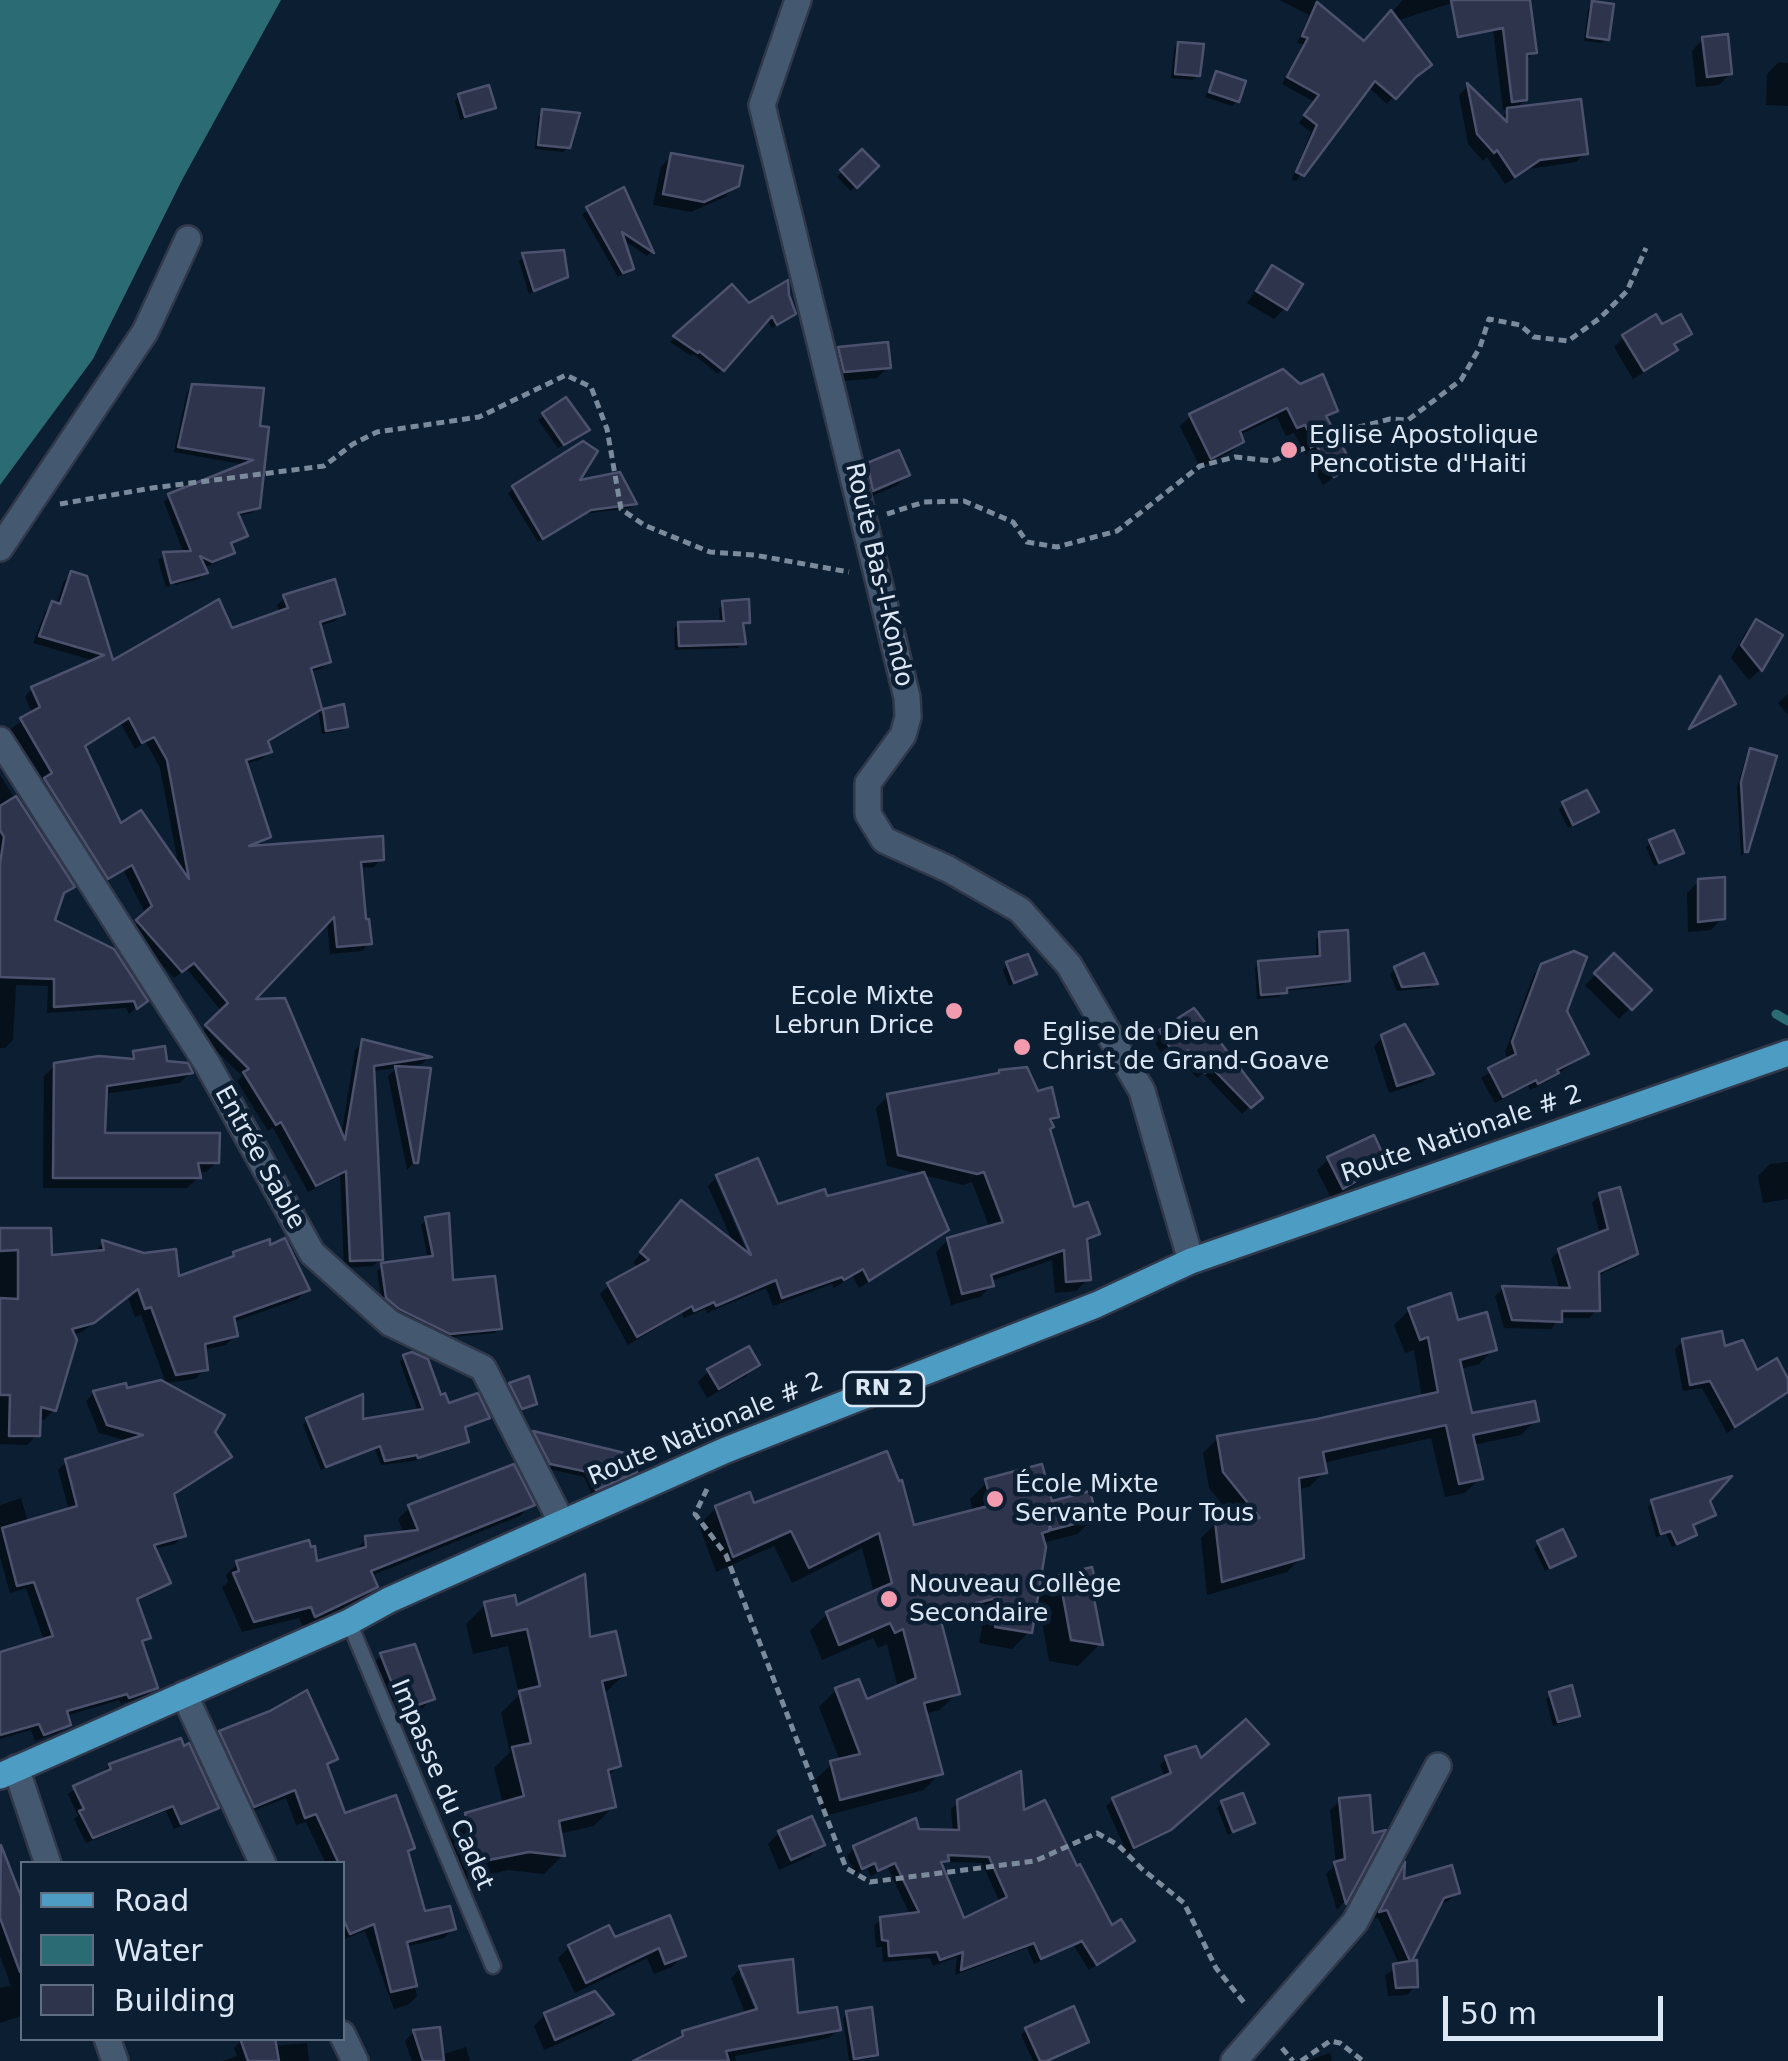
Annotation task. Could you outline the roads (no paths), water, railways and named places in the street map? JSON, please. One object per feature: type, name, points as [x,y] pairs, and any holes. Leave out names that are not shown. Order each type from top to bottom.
[{"type":"main road","name":"Route Nationale # 2","points":[[8,1772],[726,1450],[1096,1306],[1191,1261],[1788,1053]]},
{"type":"street","name":"Route Bas-I-Kondo","points":[[798,0],[762,105],[907,697],[903,735],[868,783],[866,798],[874,828],[884,840],[948,869],[1020,910],[1069,965],[1142,1091],[1191,1261]]},
{"type":"street","points":[[0,548],[145,332],[188,240]]},
{"type":"street","name":"Entrée Sable","points":[[0,740],[208,1065],[312,1253],[390,1322],[482,1368],[562,1524]]},
{"type":"street","points":[[184,1694],[262,1861]]},
{"type":"street","points":[[1234,2061],[1354,1922],[1438,1766]]},
{"type":"street","points":[[8,1772],[47,1861]]},
{"type":"lane","name":"Impasse du Cadet","points":[[348,1622],[493,1966]]},
{"type":"water","points":[[0,0],[281,0],[182,180],[93,359],[0,485]]},
{"type":"waterway","points":[[1776,1014],[1788,1021]]},
{"type":"place","name":"Eglise Apostolique Pencotiste d'Haiti","points":[[1289,450]]},
{"type":"place","name":"Ecole Mixte Lebrun Drice","points":[[954,1011]]},
{"type":"place","name":"Eglise de Dieu en Christ de Grand-Goave","points":[[1022,1047]]},
{"type":"place","name":"École Mixte Servante Pour Tous","points":[[995,1499]]},
{"type":"place","name":"Nouveau Collège Secondaire","points":[[889,1599]]}]
